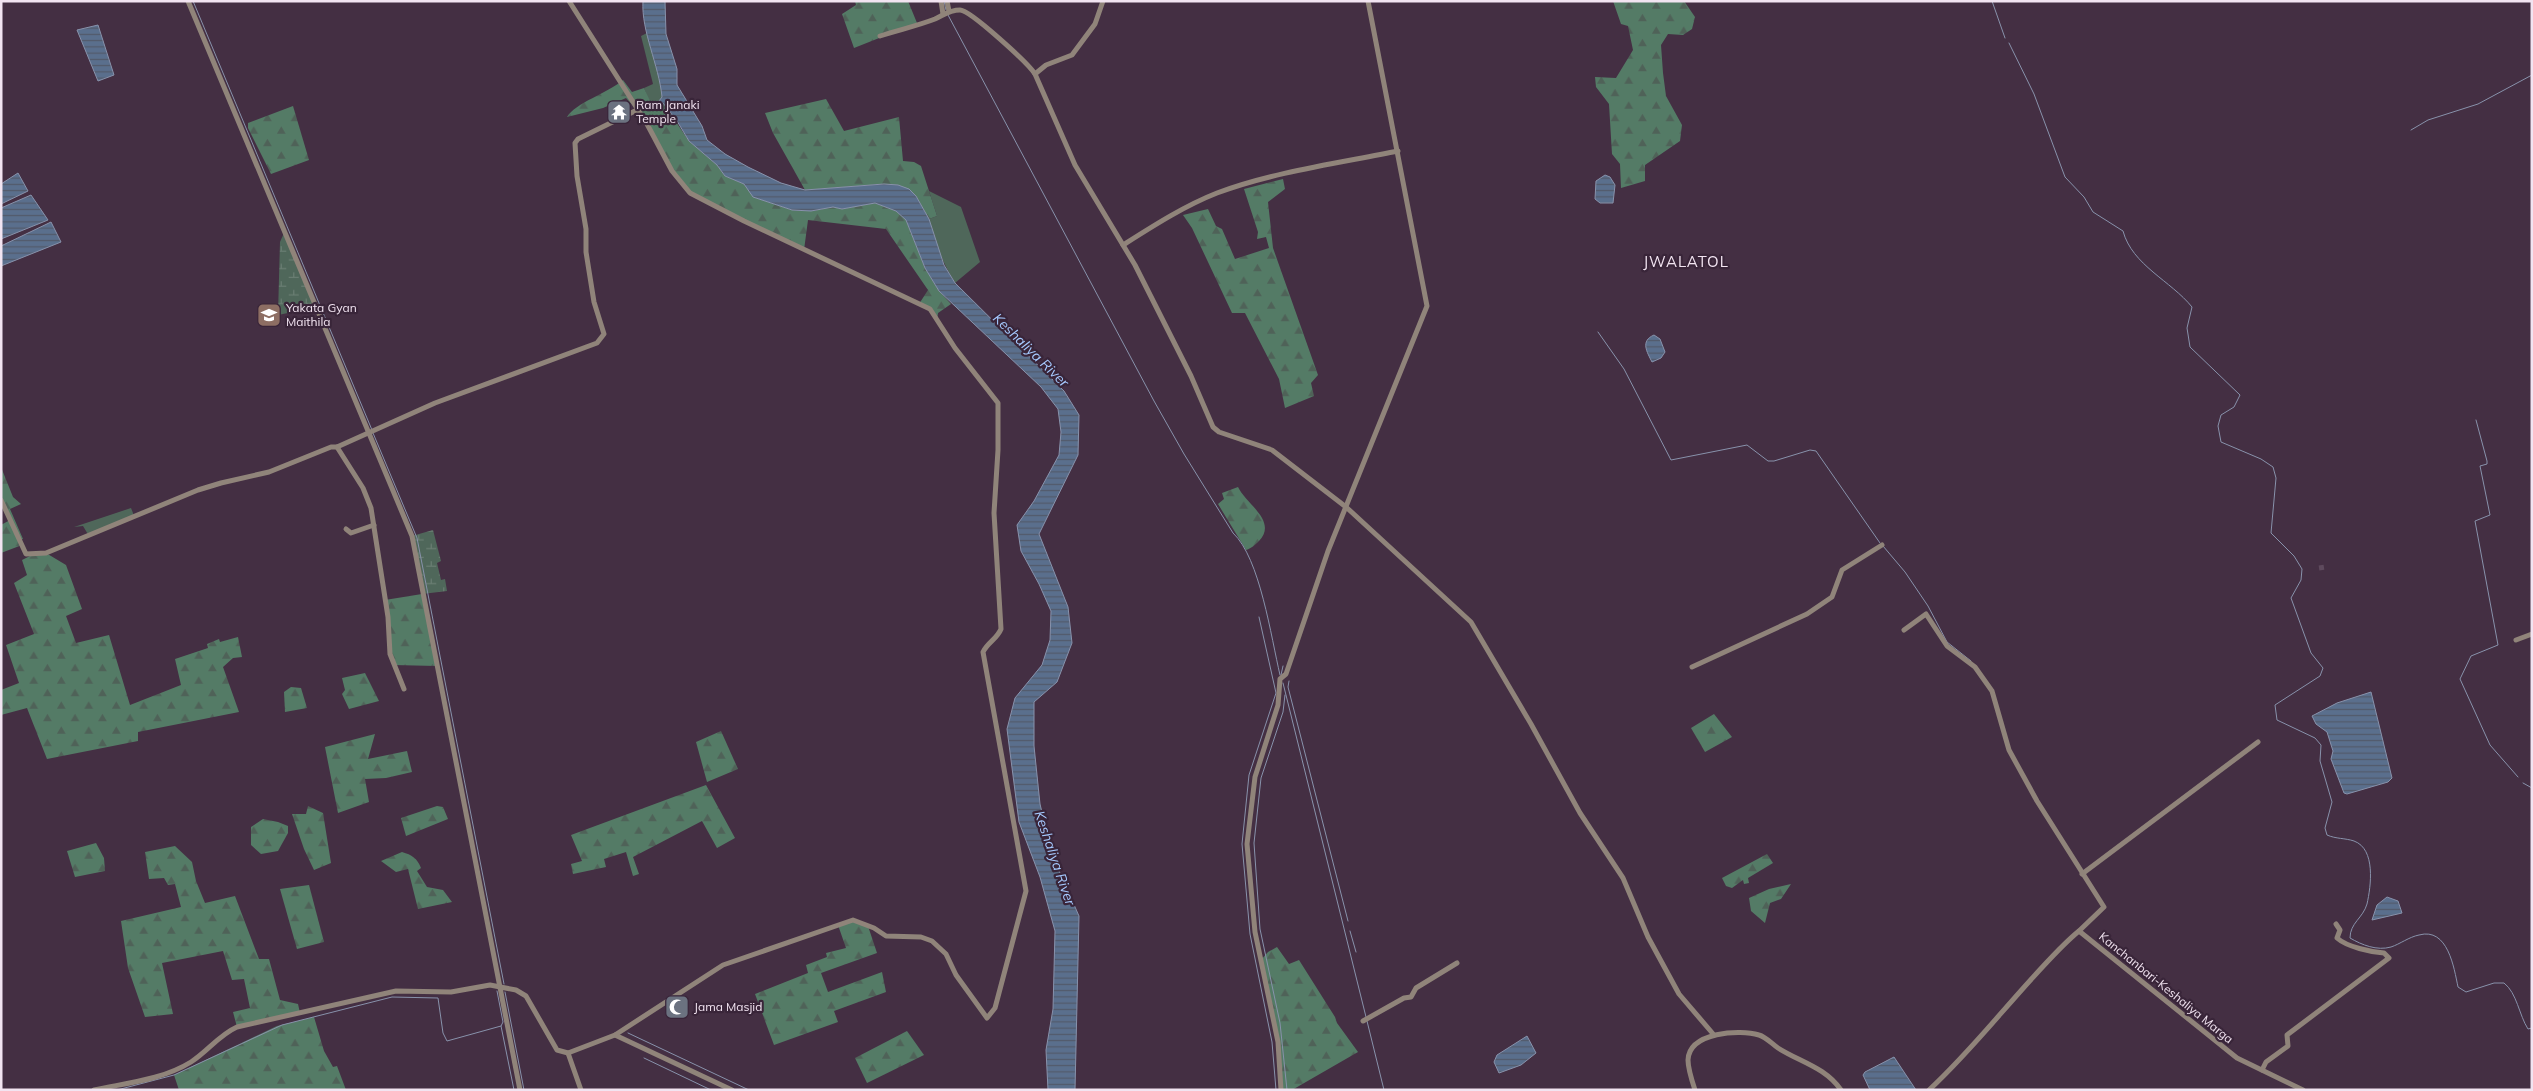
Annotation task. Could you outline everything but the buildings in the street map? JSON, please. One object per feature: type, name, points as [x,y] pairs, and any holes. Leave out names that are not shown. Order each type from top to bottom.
[{"type":"street","points":[[188,1],[412,536],[520,1090]]},
{"type":"street","points":[[94,1090],[170,1072],[190,1063],[226,1032],[237,1027],[396,991],[438,993],[478,986],[516,990],[526,996],[558,1050],[568,1053],[615,1035],[713,970],[853,920],[874,928],[886,936],[921,938],[932,941],[946,954],[956,975],[987,1018],[995,1008],[1026,891],[983,652],[988,642],[998,636],[1001,629],[994,513],[998,450],[998,403],[955,348],[930,309],[744,221],[690,193],[672,171],[647,124],[569,1]]},
{"type":"street","points":[[941,1],[943,14]]},
{"type":"street","points":[[947,1],[949,11]]},
{"type":"street","points":[[1035,74],[1046,65],[1072,55],[1095,24],[1102,1]]},
{"type":"street","points":[[1281,1090],[1278,1042],[1255,932],[1251,897],[1247,844],[1254,777],[1278,706],[1280,679],[1286,674],[1328,550],[1427,306],[1368,1]]},
{"type":"street","points":[[880,36],[949,11],[963,10],[980,21],[1029,65],[1035,74],[1075,165],[1123,245],[1191,376],[1213,427],[1219,432],[1272,450],[1346,507],[1471,622],[1531,724],[1580,813],[1623,878],[1648,937],[1679,994],[1714,1035]]},
{"type":"street","points":[[1,500],[26,554],[46,553],[198,490],[269,472],[331,447],[337,447],[435,403],[597,342],[604,334],[594,302],[586,252],[586,229],[581,205],[575,143],[578,139],[637,110]]},
{"type":"street","points":[[1123,245],[1182,210],[1216,193],[1267,178],[1398,151]]},
{"type":"street","points":[[337,447],[363,488],[368,500],[374,525],[387,611],[390,654],[404,689]]},
{"type":"street","points":[[346,529],[351,533],[374,525]]},
{"type":"street","points":[[1692,666],[1806,614],[1832,597],[1842,570],[1882,545]]},
{"type":"street","points":[[1904,630],[1926,614],[1947,646],[1975,667],[1992,691],[2009,750],[2082,874],[2104,907],[2023,988],[1963,1057],[1929,1090]]},
{"type":"street","points":[[2516,640],[2532,634]]},
{"type":"street","points":[[2082,874],[2258,742]]},
{"type":"street","points":[[2262,1070],[2266,1062],[2288,1046],[2287,1035],[2388,958],[2384,953],[2369,952],[2342,942],[2338,938],[2340,930],[2336,924]]},
{"type":"street","name":"Kanchanbari-Keshaliya Marga","points":[[2079,931],[2204,1034],[2237,1058],[2303,1090]]},
{"type":"street","points":[[1364,1021],[1404,998],[1411,997],[1416,988],[1457,963]]},
{"type":"street","points":[[1695,1090],[1688,1059],[1692,1048],[1721,1033],[1760,1035],[1779,1049],[1823,1071],[1841,1090]]},
{"type":"street","points":[[615,1035],[732,1090]]},
{"type":"street","points":[[568,1053],[581,1090]]},
{"type":"green space","points":[[855,1],[908,1],[917,23],[854,48],[842,14],[856,5]]},
{"type":"green space","points":[[1613,1],[1684,1],[1695,17],[1692,29],[1683,35],[1668,34],[1661,45],[1666,96],[1682,125],[1680,141],[1645,165],[1645,181],[1621,188],[1620,164],[1612,154],[1609,104],[1596,87],[1595,77],[1616,78],[1633,50],[1628,26],[1621,24]]},
{"type":"green space","points":[[647,33],[660,79],[662,97],[659,101],[649,101],[644,88],[653,84],[641,36]]},
{"type":"green space","points":[[623,80],[632,92],[644,88],[650,101],[663,103],[689,141],[717,165],[725,176],[744,184],[754,197],[792,210],[812,211],[833,207],[842,209],[875,203],[896,211],[906,220],[925,268],[939,291],[951,304],[938,313],[937,320],[930,309],[919,304],[928,290],[886,229],[808,220],[804,250],[690,193],[672,171],[637,110],[626,98],[603,108],[567,117],[577,107]]},
{"type":"green space","points":[[826,99],[844,131],[899,117],[903,161],[914,162],[921,166],[937,216],[929,219],[916,196],[884,184],[805,190],[773,133],[765,113]]},
{"type":"green space","points":[[293,106],[309,160],[271,174],[248,128],[248,123]]},
{"type":"green space","points":[[1283,179],[1285,189],[1268,202],[1273,248],[1318,375],[1311,383],[1314,396],[1285,408],[1279,379],[1245,313],[1232,313],[1192,228],[1183,215],[1208,209],[1216,226],[1222,229],[1235,259],[1269,248],[1266,237],[1257,239],[1258,232],[1244,189]]},
{"type":"green space","points":[[929,191],[961,207],[980,262],[955,283],[933,236],[929,219],[937,216]]},
{"type":"green space","points":[[284,233],[317,307],[278,315],[280,242]]},
{"type":"green space","points":[[1,467],[13,497],[21,504],[10,509],[23,539],[20,540],[22,545],[1,553],[1,525],[10,520],[1,502]]},
{"type":"green space","points":[[1238,487],[1259,513],[1265,527],[1264,534],[1259,541],[1246,550],[1218,504],[1224,499],[1222,493]]},
{"type":"green space","points":[[131,508],[135,518],[89,536],[83,526],[74,527]]},
{"type":"green space","points":[[433,530],[441,561],[437,563],[441,580],[445,579],[447,591],[422,594],[412,536]]},
{"type":"green space","points":[[36,553],[46,553],[66,565],[82,609],[66,616],[76,643],[109,635],[130,705],[181,685],[175,659],[208,648],[207,644],[219,639],[220,642],[238,637],[242,657],[233,658],[223,667],[239,712],[138,732],[138,741],[47,759],[27,708],[1,715],[1,690],[19,683],[6,645],[34,634],[14,583],[27,575],[22,560]]},
{"type":"green space","points":[[422,594],[437,666],[393,665],[385,600]]},
{"type":"green space","points":[[365,673],[379,701],[349,709],[342,694],[345,690],[342,678]]},
{"type":"green space","points":[[291,687],[301,688],[307,708],[285,712],[284,692]]},
{"type":"green space","points":[[1714,714],[1732,737],[1705,752],[1691,728]]},
{"type":"green space","points":[[721,731],[738,769],[707,782],[696,742]]},
{"type":"green space","points":[[375,734],[368,759],[407,751],[412,772],[386,778],[365,779],[369,802],[338,813],[325,747]]},
{"type":"green space","points":[[706,785],[735,838],[717,848],[702,821],[633,857],[639,874],[633,876],[626,852],[604,859],[606,867],[573,874],[571,864],[582,861],[571,835]]},
{"type":"green space","points":[[308,806],[323,813],[331,863],[314,870],[304,849],[292,814],[306,814]]},
{"type":"green space","points":[[437,806],[443,807],[448,819],[406,836],[401,818]]},
{"type":"green space","points":[[263,819],[288,826],[288,833],[278,851],[261,854],[251,845],[251,827]]},
{"type":"green space","points":[[96,843],[104,858],[105,871],[75,877],[67,851]]},
{"type":"green space","points":[[175,846],[192,862],[196,881],[205,903],[235,896],[259,959],[269,959],[280,1000],[298,1004],[300,1013],[237,1027],[233,1012],[250,1008],[244,979],[232,980],[223,951],[162,963],[173,1014],[145,1017],[128,968],[121,921],[181,907],[175,884],[168,885],[164,878],[149,879],[145,852]]},
{"type":"green space","points":[[402,852],[416,859],[421,868],[417,871],[427,887],[443,890],[452,902],[418,909],[408,869],[396,872],[381,861]]},
{"type":"green space","points":[[1767,854],[1773,863],[1748,878],[1749,883],[1744,884],[1743,880],[1732,888],[1726,886],[1722,878]]},
{"type":"green space","points":[[1791,884],[1781,899],[1770,903],[1765,923],[1751,911],[1749,898],[1769,889]]},
{"type":"green space","points":[[309,885],[324,942],[297,949],[280,889]]},
{"type":"green space","points":[[853,920],[868,926],[877,953],[821,973],[828,992],[882,972],[886,992],[834,1011],[838,1022],[774,1045],[755,994],[808,973],[806,965],[827,957],[826,953],[846,948],[838,925]]},
{"type":"green space","points":[[1277,947],[1289,964],[1299,960],[1337,1023],[1358,1052],[1292,1090],[1281,1090],[1278,1042],[1261,960],[1268,952]]},
{"type":"green space","points":[[314,1017],[324,1051],[333,1067],[337,1066],[346,1090],[179,1090],[174,1075],[277,1026]]},
{"type":"green space","points":[[907,1031],[924,1055],[867,1083],[855,1058]]},
{"type":"water","points":[[643,1],[665,1],[666,34],[677,69],[677,85],[702,126],[707,140],[725,154],[748,167],[781,183],[805,190],[884,184],[898,185],[909,189],[916,196],[929,219],[944,265],[955,283],[1064,391],[1079,415],[1078,455],[1039,534],[1068,607],[1072,643],[1057,682],[1034,702],[1034,746],[1040,804],[1052,855],[1079,916],[1075,1090],[1048,1090],[1046,1050],[1053,1009],[1055,931],[1040,877],[1019,822],[1007,729],[1015,698],[1042,665],[1050,640],[1051,611],[1021,551],[1017,525],[1034,501],[1059,455],[1061,432],[1058,409],[1041,387],[939,291],[925,268],[906,220],[896,211],[875,203],[842,209],[833,207],[811,211],[792,210],[753,197],[744,184],[725,176],[717,165],[689,141],[677,121],[663,103],[659,101],[662,97],[647,36]]},
{"type":"water","points":[[98,25],[114,75],[98,81],[77,30]]},
{"type":"water","points":[[18,173],[28,191],[1,204],[1,184]]},
{"type":"water","points":[[1605,175],[1610,177],[1615,185],[1613,203],[1600,203],[1595,199],[1596,181]]},
{"type":"water","points":[[31,195],[48,220],[1,239],[1,208]]},
{"type":"water","points":[[51,222],[61,242],[1,266],[1,246]]},
{"type":"water","points":[[1654,335],[1660,339],[1665,352],[1661,358],[1652,362],[1646,344],[1647,340]]},
{"type":"water","points":[[2371,692],[2392,778],[2388,782],[2347,794],[2344,793],[2331,759],[2333,751],[2327,732],[2316,724],[2312,716],[2337,703]]},
{"type":"water","points":[[2387,897],[2398,901],[2402,913],[2372,920],[2377,905]]},
{"type":"water","points":[[1527,1036],[1536,1053],[1521,1065],[1499,1073],[1494,1062],[1497,1055]]},
{"type":"water","points":[[1894,1057],[1916,1090],[1870,1090],[1863,1075],[1865,1072]]},
{"type":"waterway","points":[[193,1],[372,430]]},
{"type":"waterway","points":[[944,1],[946,10]]},
{"type":"waterway","points":[[1992,1],[2005,38]]},
{"type":"waterway","points":[[948,15],[1154,401],[1184,454],[1250,560],[1263,599],[1280,675]]},
{"type":"waterway","points":[[2009,43],[2034,94],[2065,177],[2084,197],[2093,212],[2123,231],[2128,243],[2143,263],[2192,307],[2187,328],[2190,347],[2240,395],[2234,407],[2221,415],[2218,426],[2221,442],[2261,459],[2273,467],[2276,478],[2271,533],[2294,556],[2302,569],[2301,580],[2291,598],[2311,653],[2323,668],[2320,676],[2275,705],[2277,720],[2315,738],[2321,745],[2320,761],[2332,802],[2325,828],[2327,835],[2354,841],[2361,845],[2369,860],[2370,888],[2367,904],[2363,913],[2354,924],[2350,938],[2375,948],[2386,948],[2419,935],[2429,934],[2437,937],[2443,943],[2452,960],[2458,987],[2466,992],[2494,983],[2504,983],[2512,992],[2528,1029],[2532,1028]]},
{"type":"waterway","points":[[2411,130],[2428,120],[2478,104],[2532,75]]},
{"type":"waterway","points":[[1598,332],[1624,369],[1671,460],[1747,445],[1768,461],[1774,461],[1810,450],[1816,451],[1880,543]]},
{"type":"waterway","points":[[2476,420],[2487,461],[2487,464],[2480,466],[2490,515],[2475,521],[2498,645],[2471,656],[2460,679],[2490,745],[2518,777]]},
{"type":"waterway","points":[[373,433],[417,538],[504,984]]},
{"type":"waterway","points":[[1883,546],[1905,572],[1928,606],[1947,642],[1971,661]]},
{"type":"waterway","points":[[1259,617],[1276,693],[1249,775],[1242,844],[1250,934],[1272,1042],[1276,1090]]},
{"type":"waterway","points":[[1281,675],[1283,666]]},
{"type":"waterway","points":[[1289,681],[1288,687],[1348,921]]},
{"type":"waterway","points":[[1283,683],[1366,1017]]},
{"type":"waterway","points":[[1285,695],[1283,712],[1261,778],[1254,843],[1260,929],[1280,1023],[1287,1090]]},
{"type":"waterway","points":[[2523,783],[2532,788]]},
{"type":"waterway","points":[[1350,931],[1356,952]]},
{"type":"waterway","points":[[497,991],[503,1022],[501,1026],[514,1090]]},
{"type":"waterway","points":[[505,992],[524,1090]]},
{"type":"waterway","points":[[117,1090],[174,1075],[282,1025],[392,997],[438,998],[443,1033],[447,1041],[501,1026]]},
{"type":"waterway","points":[[1367,1021],[1384,1090]]},
{"type":"waterway","points":[[628,1033],[749,1090]]},
{"type":"waterway","points":[[644,1058],[711,1090]]},
{"type":"tunnel","points":[[2319,568],[2326,567]]},
{"type":"place","name":"Ram Janaki Temple","points":[[619,112]]},
{"type":"place","name":"Yakata Gyan Maithila","points":[[269,315]]},
{"type":"place","name":"Jama Masjid","points":[[677,1007]]},
{"type":"district","name":"JWALATOL","points":[[1686,262]]},
{"type":"water label","name":"Keshaliya River","points":[[1031,350]]},
{"type":"water label","name":"Keshaliya River","points":[[1055,858]]}]
